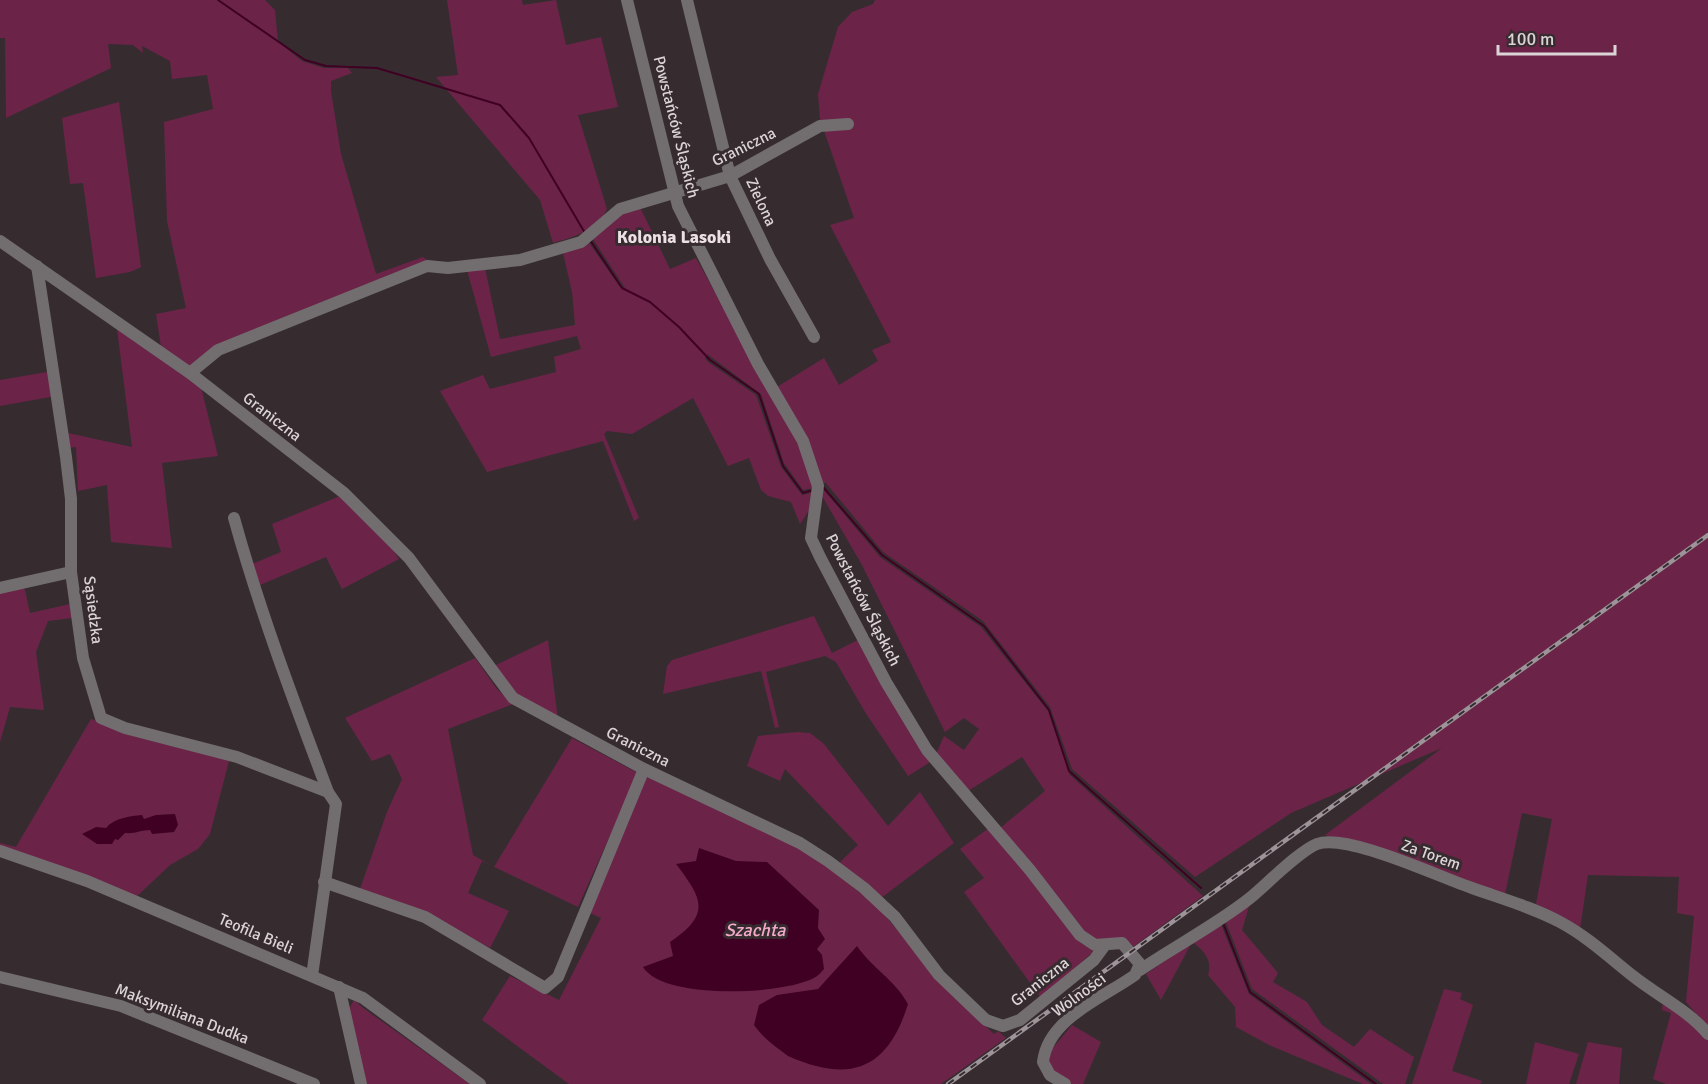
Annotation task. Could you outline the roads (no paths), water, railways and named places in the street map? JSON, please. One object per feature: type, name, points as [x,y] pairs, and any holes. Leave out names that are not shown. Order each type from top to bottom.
[{"type":"street","name":"Powstańców Śląskich","points":[[627,0],[678,206],[704,262],[803,441],[818,486],[811,538],[886,682],[927,750],[1030,870],[1080,935],[1095,945],[1122,943],[1140,967]]},
{"type":"street","name":"Zielona","points":[[687,0],[730,176],[770,260],[814,338]]},
{"type":"street","name":"Graniczna","points":[[190,373],[218,350],[427,266],[448,268],[520,260],[581,242],[620,209],[730,176],[820,126],[848,124]]},
{"type":"street","name":"Graniczna","points":[[0,241],[190,373],[344,493],[387,533],[431,585],[469,642],[513,698],[644,770],[800,843],[828,861],[864,888],[895,917],[939,975],[974,1010],[992,1023],[1007,1025],[1020,1020],[1094,960],[1105,945]]},
{"type":"street","name":"Sąsiedzka","points":[[37,266],[61,408],[71,499],[71,572],[82,658],[102,717],[125,729],[237,757],[328,792]]},
{"type":"street","points":[[234,518],[257,601],[328,792],[336,804],[337,816],[324,882],[312,976]]},
{"type":"street","points":[[0,588],[71,572]]},
{"type":"street","points":[[324,882],[425,917],[545,988],[558,977],[644,770]]},
{"type":"street","name":"Za Torem","points":[[1140,967],[1250,898],[1316,844],[1337,842],[1414,865],[1471,888],[1524,904],[1560,922],[1590,940],[1633,976],[1690,1016],[1708,1034]]},
{"type":"street","name":"Teofila Bieli","points":[[0,851],[87,881],[352,993],[391,1017],[480,1084]]},
{"type":"street","name":"Wolności","points":[[1065,1084],[1050,1075],[1043,1062],[1049,1041],[1073,1016],[1140,967]]},
{"type":"street","name":"Maksymiliana Dudka","points":[[0,977],[121,1006],[314,1084]]},
{"type":"street","points":[[339,987],[361,1084]]},
{"type":"street","points":[[345,1013],[352,993]]},
{"type":"water","points":[[175,814],[178,825],[174,832],[152,834],[150,830],[125,833],[118,840],[115,839],[112,844],[97,844],[82,834],[96,827],[106,828],[113,822],[127,817],[142,815],[144,819],[156,815]]},
{"type":"water","name":"Szachta","points":[[699,848],[736,861],[767,862],[819,910],[818,928],[825,939],[817,949],[822,955],[824,969],[818,975],[798,984],[777,988],[724,991],[674,985],[655,978],[643,967],[673,956],[670,942],[692,923],[697,914],[697,896],[676,864],[696,861]]},
{"type":"water","points":[[857,946],[897,988],[908,1004],[900,1026],[890,1043],[878,1056],[864,1065],[848,1069],[831,1069],[788,1056],[754,1025],[759,1005],[777,995],[818,989]]},
{"type":"waterway","points":[[218,0],[305,60],[326,66],[377,68],[500,105],[529,138],[585,233]]},
{"type":"waterway","points":[[590,240],[622,288],[650,302],[679,327],[710,360],[759,394],[783,466],[803,493],[813,490]]},
{"type":"waterway","points":[[823,487],[882,555],[984,626],[1049,710],[1069,771],[1201,888]]},
{"type":"waterway","points":[[1223,923],[1250,992],[1376,1084]]},
{"type":"railway","points":[[948,1084],[1708,535]]},
{"type":"district","name":"Kolonia Lasoki","points":[[674,237]]}]
